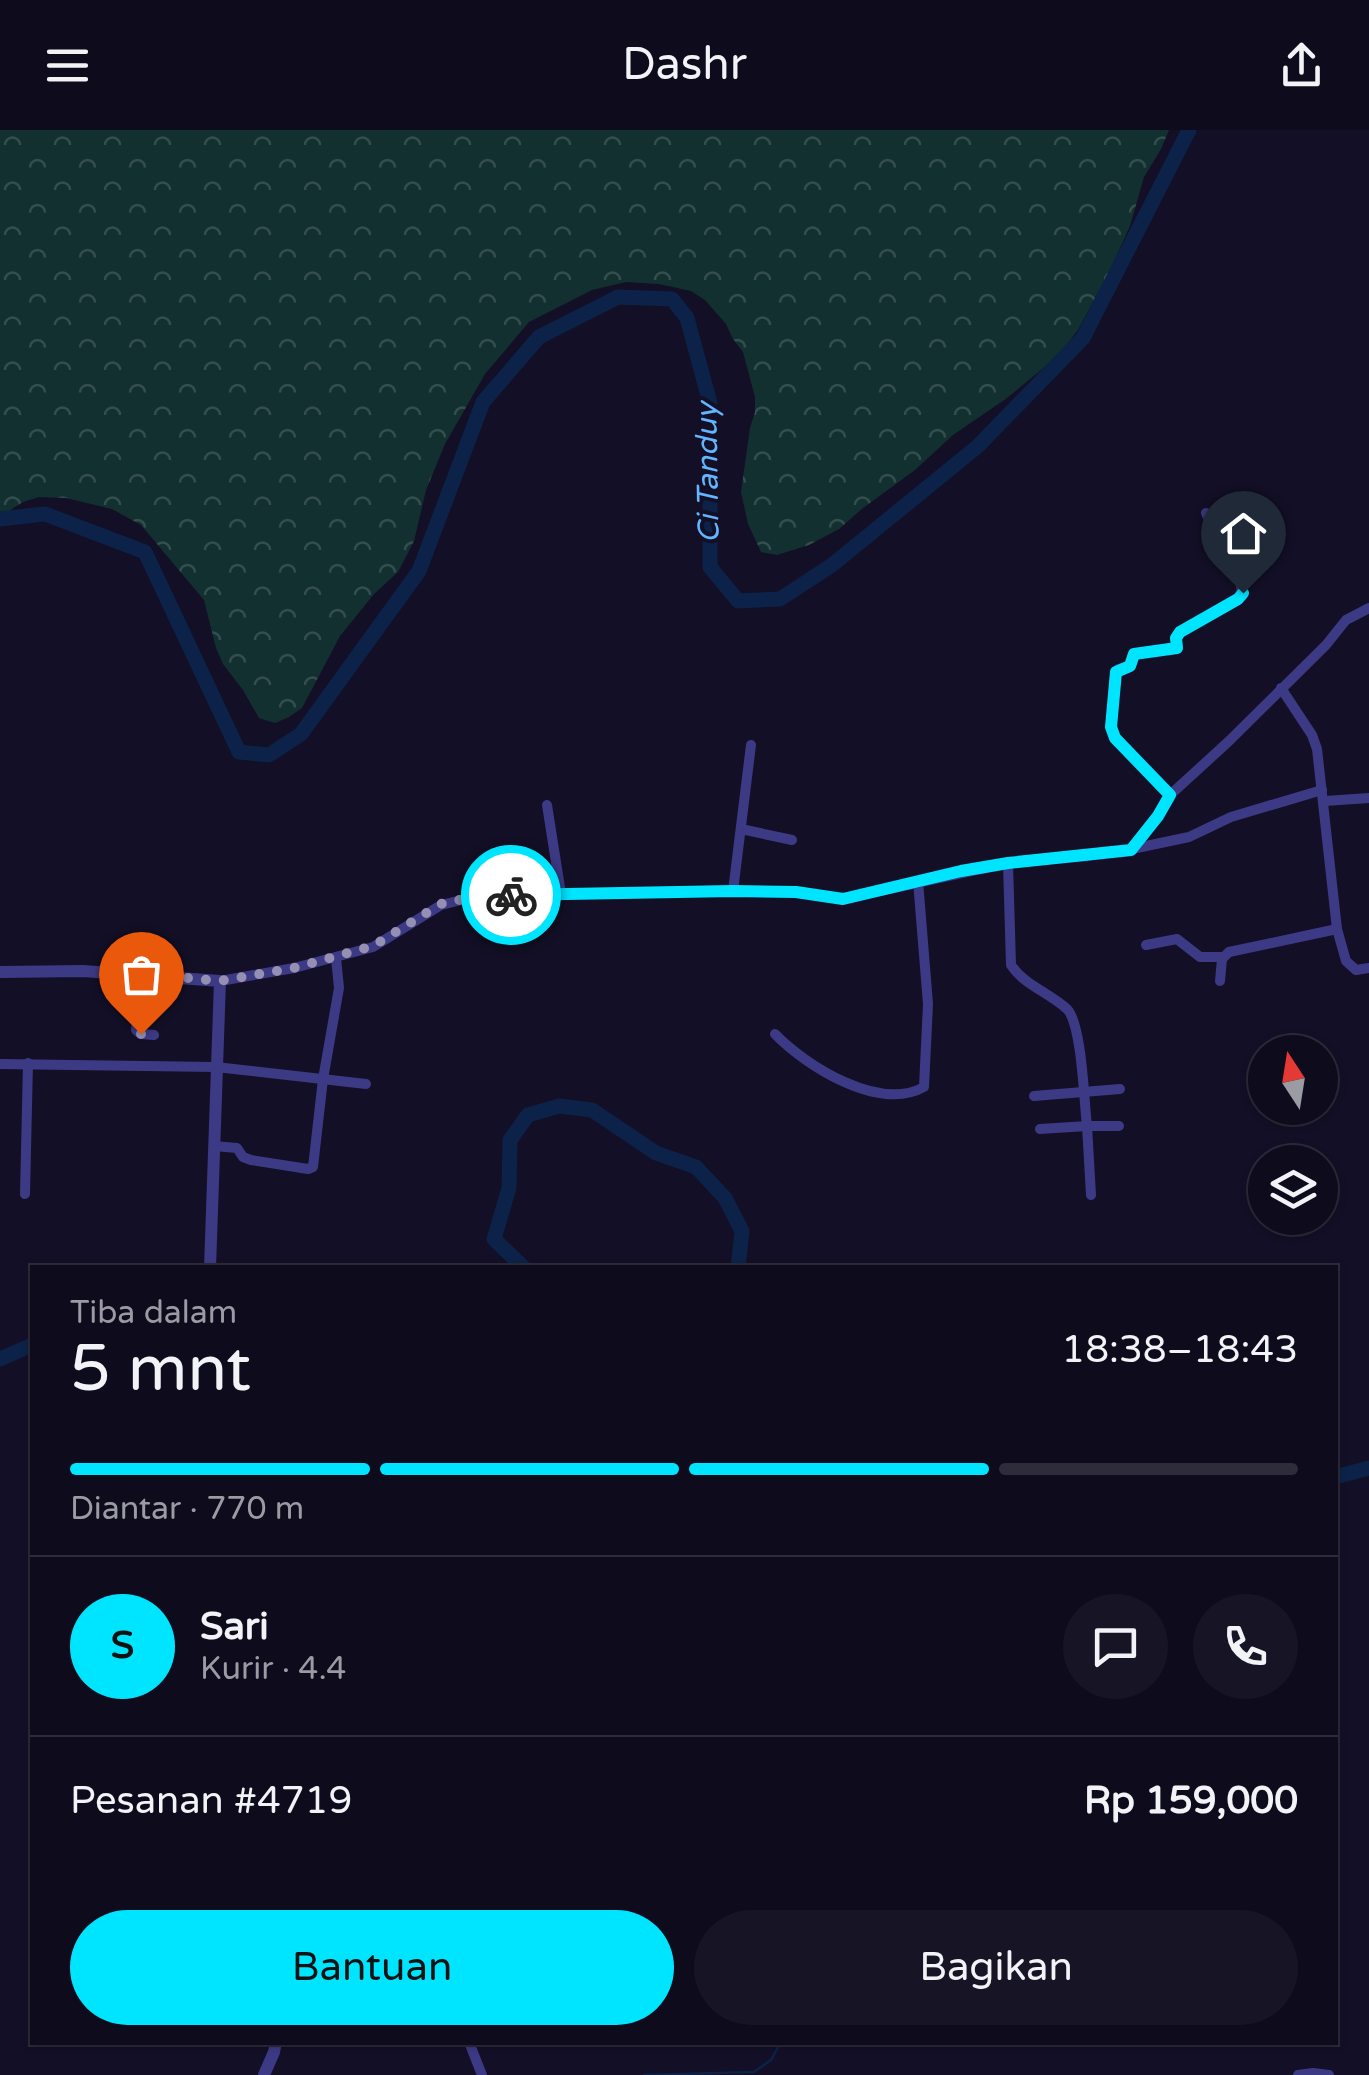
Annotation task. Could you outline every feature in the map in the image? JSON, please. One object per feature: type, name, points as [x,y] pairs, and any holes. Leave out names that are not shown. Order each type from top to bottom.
[{"type":"street","points":[[1170,795],[1115,738],[1111,727],[1116,674],[1118,669],[1130,666],[1134,654],[1177,648],[1180,632],[1242,596],[1243,589],[1206,513]]},
{"type":"street","points":[[1131,850],[1170,795],[1326,645],[1346,620],[1369,608]]},
{"type":"street","points":[[1281,688],[1315,742],[1337,930],[1348,965],[1356,970],[1369,968]]},
{"type":"street","points":[[733,891],[751,745]]},
{"type":"street","points":[[0,972],[83,971],[220,981],[294,968],[373,946],[441,904],[482,895],[733,891],[796,892],[843,899],[1008,863],[1131,850],[1190,836],[1231,818],[1323,796],[1369,798]]},
{"type":"street","points":[[547,804],[561,894]]},
{"type":"street","points":[[741,828],[792,840]]},
{"type":"street","points":[[1008,863],[1012,965],[1019,975],[1072,1015],[1077,1028],[1091,1195]]},
{"type":"street","points":[[775,1034],[810,1064],[866,1090],[893,1093],[924,1087],[928,1004],[918,881]]},
{"type":"street","points":[[1146,945],[1177,939],[1200,956],[1223,956],[1337,930]]},
{"type":"street","points":[[1220,981],[1223,956]]},
{"type":"street","points":[[214,1146],[237,1148],[251,1160],[311,1168],[314,1165],[339,988],[336,958]]},
{"type":"street","points":[[143,974],[136,1030],[154,1035]]},
{"type":"street","points":[[210,1265],[220,981]]},
{"type":"street","points":[[25,1194],[28,1063]]},
{"type":"street","points":[[0,1064],[216,1067],[366,1084]]},
{"type":"street","points":[[1034,1096],[1120,1089]]},
{"type":"street","points":[[1040,1129],[1119,1126]]},
{"type":"street","points":[[264,2075],[275,2045]]},
{"type":"street","points":[[470,2045],[482,2075]]},
{"type":"street","points":[[1298,2075],[1329,2075]]},
{"type":"green space","points":[[0,130],[1169,130],[1144,177],[1130,226],[1110,270],[1078,330],[1058,356],[953,435],[839,529],[809,545],[777,555],[761,552],[748,524],[741,492],[755,412],[743,352],[705,300],[691,291],[626,282],[592,290],[529,322],[485,374],[445,444],[426,490],[414,541],[398,572],[374,594],[340,636],[302,708],[275,723],[259,718],[223,664],[204,600],[141,525],[112,509],[66,498],[39,497],[0,512]]},
{"type":"waterway","name":"Ci Tanduy","points":[[0,519],[45,514],[145,552],[239,752],[269,755],[301,734],[419,571],[483,402],[539,337],[618,297],[672,299],[687,318],[710,403],[710,567],[738,601],[780,599],[832,565],[978,446],[1083,338],[1189,130]]},
{"type":"waterway","points":[[521,1265],[494,1239],[509,1188],[510,1140],[528,1115],[559,1106],[592,1110],[656,1153],[696,1167],[725,1198],[742,1231],[738,1265]]},
{"type":"waterway","points":[[0,1359],[30,1346]]},
{"type":"waterway","points":[[1338,1476],[1369,1468]]},
{"type":"waterway","points":[[644,2075],[754,2072],[771,2060],[779,2045]]},
{"type":"way so far","points":[[141,1034],[136,1030],[143,974],[220,981],[294,968],[373,946],[441,904],[482,895],[511,895]]},
{"type":"route","points":[[511,895],[733,891],[796,892],[843,899],[1008,863],[1131,850],[1170,795],[1115,738],[1111,727],[1116,672],[1130,666],[1134,654],[1177,648],[1180,632],[1243,593]]}]
